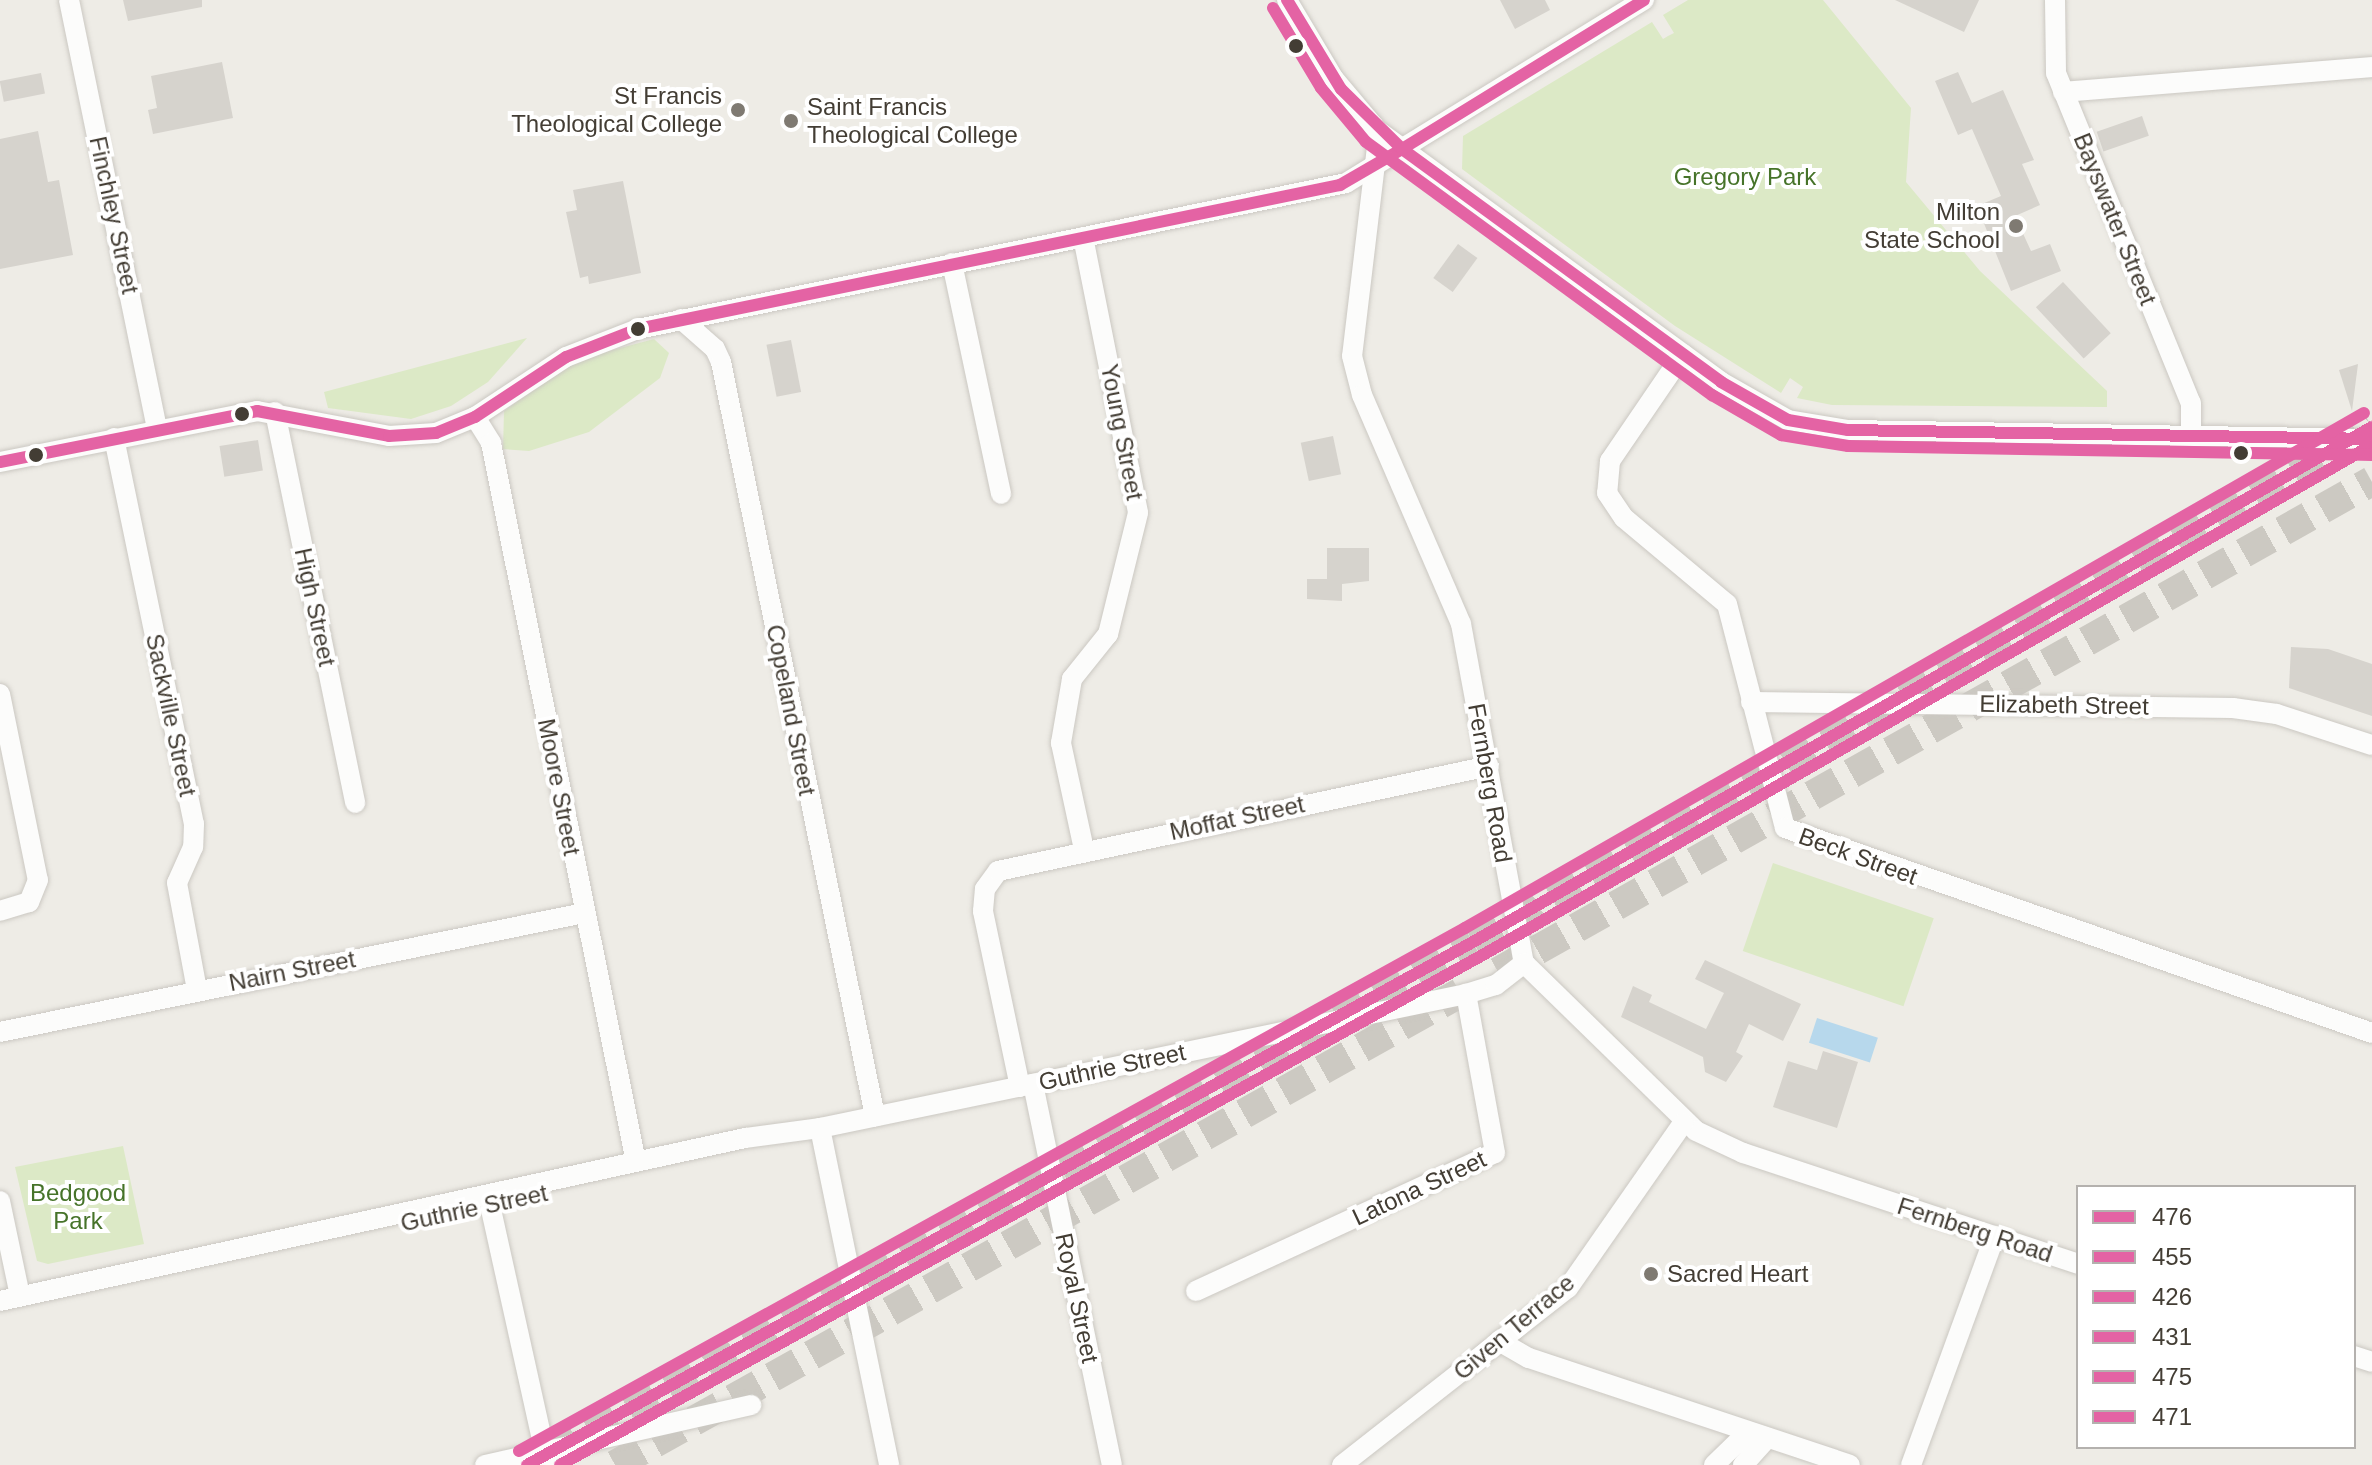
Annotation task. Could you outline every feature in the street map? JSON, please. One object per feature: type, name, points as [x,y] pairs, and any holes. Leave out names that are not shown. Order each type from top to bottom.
[{"type":"street","name":"Finchley Street","points":[[69,0],[157,429]]},
{"type":"street","points":[[1287,0],[1334,79],[1373,125],[1683,354],[1764,410],[1826,428],[2372,439]]},
{"type":"street","points":[[0,462],[157,429],[275,412],[405,438],[475,417],[587,346],[681,319],[1340,185],[1644,0]]},
{"type":"street","name":"Bayswater Street","points":[[2055,0],[2051,44],[2063,92],[2191,403],[2191,436]]},
{"type":"street","points":[[2063,92],[2372,67]]},
{"type":"street","name":"Fernberg Road","points":[[1373,125],[1372,168],[1352,356],[1362,395],[1461,624],[1524,963],[1683,1123],[1743,1153],[2076,1263]]},
{"type":"street","name":"Young Street","points":[[1083,237],[1138,513],[1108,634],[1072,679],[1061,743],[1084,849]]},
{"type":"street","points":[[952,263],[1001,494]]},
{"type":"street","name":"Copeland Street","points":[[681,319],[715,349],[721,362],[875,1116]]},
{"type":"street","name":"Beck Street","points":[[1683,354],[1610,461],[1607,493],[1624,518],[1727,604],[1777,809],[1791,833],[2372,1033]]},
{"type":"street","name":"High Street","points":[[275,412],[355,803]]},
{"type":"street","name":"Moore Street","points":[[475,417],[491,443],[636,1162]]},
{"type":"street","name":"Sackville Street","points":[[114,438],[194,824],[193,847],[177,883],[197,990]]},
{"type":"street","points":[[0,694],[38,880],[29,902],[0,911]]},
{"type":"street","name":"Elizabeth Street","points":[[1751,702],[2233,708],[2277,714],[2372,745]]},
{"type":"street","name":"Moffat Street","points":[[989,880],[1010,866],[1084,849],[1489,766]]},
{"type":"street","name":"Royal Street","points":[[989,880],[983,911],[1026,1085],[1112,1465]]},
{"type":"street","name":"Nairn Street","points":[[0,1032],[584,913]]},
{"type":"street","name":"Guthrie Street","points":[[299,1239],[329,1226],[1466,994],[1496,985],[1524,963]]},
{"type":"street","name":"Latona Street","points":[[1196,1291],[1495,1153],[1466,994]]},
{"type":"street","name":"Given Terrace","points":[[1342,1465],[1568,1288],[1683,1123]]},
{"type":"street","points":[[820,1128],[889,1465]]},
{"type":"street","name":"Guthrie Street","points":[[10,1298],[299,1239],[330,1239],[749,1151],[786,1135]]},
{"type":"street","points":[[0,1201],[10,1298]]},
{"type":"street","points":[[490,1205],[546,1458]]},
{"type":"street","points":[[1911,1465],[1932,1421],[1995,1236]]},
{"type":"street","points":[[1499,1341],[1529,1358],[1850,1465]]},
{"type":"street","points":[[485,1465],[546,1458],[751,1405]]},
{"type":"street","points":[[1923,1465],[1932,1421]]},
{"type":"street","points":[[1714,1465],[1758,1435]]},
{"type":"street","points":[[1743,1465],[1758,1435]]},
{"type":"green space","name":"Gregory Park","points":[[1688,0],[1823,0],[1911,108],[1906,182],[1980,271],[2107,391],[2107,407],[1832,405],[1797,398],[1803,387],[1790,378],[1781,393],[1675,326],[1462,169],[1463,136],[1652,22],[1663,39],[1674,33],[1663,15]]},
{"type":"green space","points":[[527,338],[488,382],[451,406],[411,419],[328,408],[324,392]]},
{"type":"green space","points":[[654,339],[669,353],[660,378],[589,432],[529,451],[503,449],[504,411],[575,360]]},
{"type":"green space","points":[[1773,863],[1934,918],[1903,1006],[1743,951]]},
{"type":"green space","name":"Bedgood Park","points":[[123,1146],[144,1244],[48,1264],[37,1261],[15,1167]]},
{"type":"water","points":[[1817,1018],[1878,1038],[1870,1063],[1809,1043]]},
{"type":"building","points":[[123,0],[202,0],[202,7],[128,21]]},
{"type":"building","points":[[1500,0],[1545,0],[1550,10],[1515,29]]},
{"type":"building","points":[[1895,0],[1979,0],[1964,32]]},
{"type":"building","points":[[222,62],[233,118],[153,134],[148,110],[157,108],[151,76]]},
{"type":"building","points":[[1958,72],[1972,103],[2003,90],[2034,160],[2022,164],[2040,205],[2015,216],[2031,251],[2050,244],[2061,271],[2011,291],[1977,206],[2001,196],[1972,129],[1958,135],[1935,81]]},
{"type":"building","points":[[41,73],[45,94],[4,102],[0,81]]},
{"type":"building","points":[[2142,116],[2149,136],[2103,151],[2097,132]]},
{"type":"building","points":[[38,131],[48,182],[59,180],[73,255],[0,269],[0,139]]},
{"type":"building","points":[[623,181],[641,273],[589,284],[588,276],[580,278],[566,212],[577,210],[573,190]]},
{"type":"building","points":[[1458,244],[1477,258],[1453,292],[1433,278]]},
{"type":"building","points":[[2063,282],[2111,333],[2084,358],[2036,307]]},
{"type":"building","points":[[791,340],[801,392],[777,397],[766,345]]},
{"type":"building","points":[[2358,364],[2352,411],[2339,370]]},
{"type":"building","points":[[1333,436],[1341,474],[1309,481],[1301,443]]},
{"type":"building","points":[[258,440],[263,471],[224,477],[219,446]]},
{"type":"building","points":[[1327,548],[1369,548],[1369,581],[1342,584],[1342,601],[1307,599],[1307,579],[1327,579]]},
{"type":"building","points":[[2291,647],[2328,649],[2372,664],[2372,716],[2289,688]]},
{"type":"building","points":[[1705,960],[1801,1004],[1783,1041],[1749,1024],[1736,1052],[1743,1056],[1726,1082],[1705,1072],[1703,1057],[1621,1017],[1633,986],[1652,995],[1649,1002],[1706,1029],[1724,993],[1695,979]]},
{"type":"building","points":[[1823,1051],[1858,1062],[1837,1128],[1773,1107],[1788,1061],[1817,1070]]},
{"type":"tunnel","points":[[549,1452],[1473,942],[2372,427]]},
{"type":"tunnel","points":[[1498,972],[2372,481]]},
{"type":"tunnel","points":[[615,1465],[1460,993]]},
{"type":"transit line","name":"471","points":[[1287,0],[1341,89],[1402,149]]},
{"type":"transit line","name":"471","points":[[1402,149],[1644,0]]},
{"type":"transit line","name":"475","points":[[1273,8],[1321,88],[1366,142],[1712,395],[1781,435],[1848,446],[2372,455]]},
{"type":"transit line","name":"476","points":[[1402,149],[1721,382],[1788,420],[1848,430],[2372,439]]},
{"type":"transit line","name":"476","points":[[0,462],[257,411],[389,436],[436,433],[475,417],[566,357],[638,329],[1340,185],[1402,149]]},
{"type":"transit line","name":"431","points":[[519,1451],[1465,928],[2364,413]]},
{"type":"transit line","name":"455","points":[[527,1465],[1473,942],[2372,427]]},
{"type":"transit line","name":"426","points":[[560,1465],[1481,956],[2372,445]]},
{"type":"place","name":"St Francis Theological College","points":[[738,110]]},
{"type":"place","name":"Saint Francis Theological College","points":[[791,121]]},
{"type":"place","name":"Milton State School","points":[[2016,226]]},
{"type":"place","name":"Sacred Heart","points":[[1651,1274]]}]
